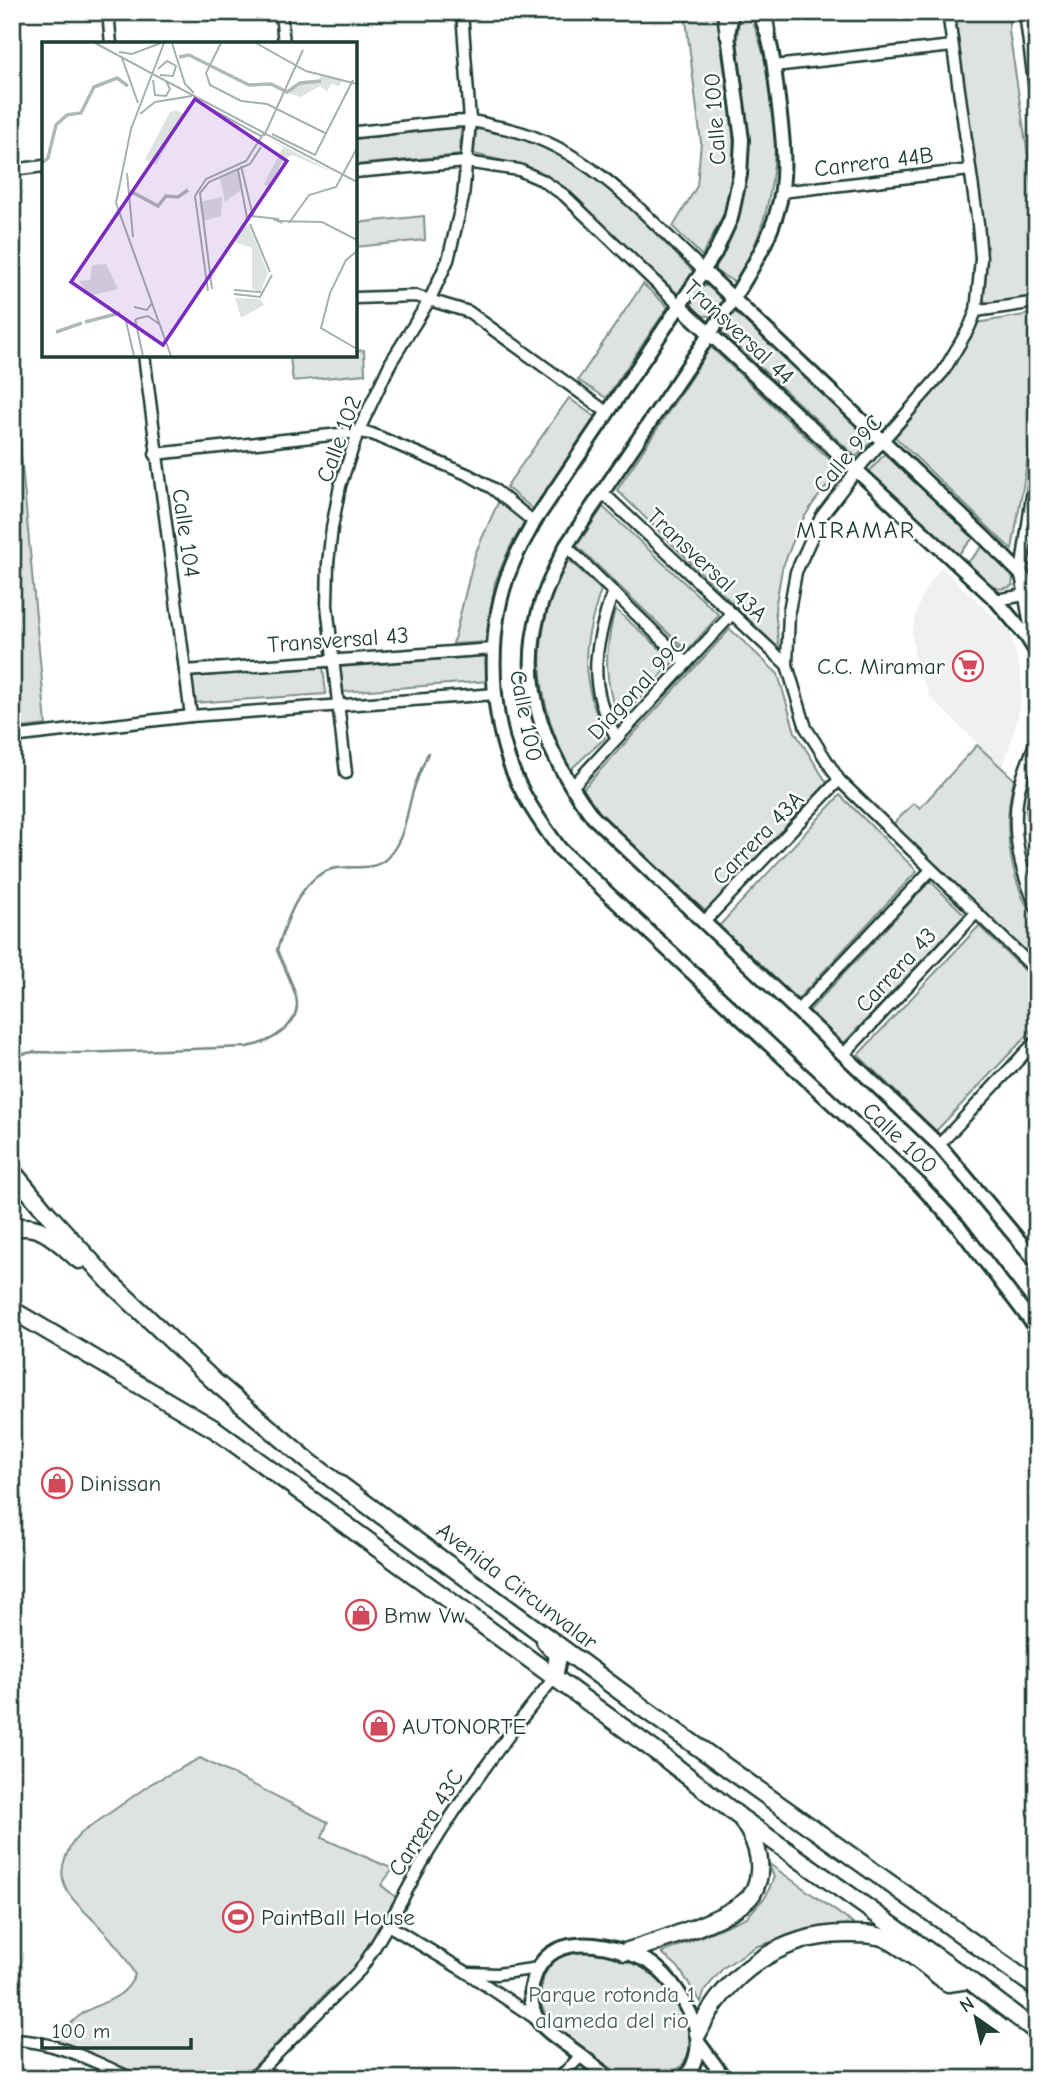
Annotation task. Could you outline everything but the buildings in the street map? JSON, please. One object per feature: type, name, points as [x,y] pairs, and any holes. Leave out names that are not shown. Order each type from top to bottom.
[{"type":"highway","name":"Avenida Circunvalar","points":[[12,1171],[100,1270],[214,1381],[312,1464],[643,1708],[1037,1988]]},
{"type":"highway","points":[[12,1229],[32,1227],[43,1230],[84,1263],[100,1270]]},
{"type":"highway","points":[[12,1310],[216,1430],[662,1756],[741,1818],[969,1980],[1037,2032]]},
{"type":"highway","points":[[533,1625],[558,1656],[554,1678]]},
{"type":"highway","points":[[625,1952],[668,1938],[742,1905],[752,1893],[759,1866],[758,1847],[741,1818]]},
{"type":"highway","points":[[698,2037],[707,2012],[730,1983],[761,1957],[815,1936],[858,1934],[886,1938],[948,1983],[969,1980]]},
{"type":"main road","points":[[725,12],[728,35]]},
{"type":"main road","points":[[764,12],[767,31]]},
{"type":"street","points":[[108,12],[111,42]]},
{"type":"street","points":[[281,12],[284,42]]},
{"type":"street","name":"Calle 102","points":[[346,773],[327,605],[328,563],[340,486],[358,432],[391,362],[430,299],[448,260],[463,198],[470,121],[462,12]]},
{"type":"street","name":"Calle 100","points":[[732,12],[728,35],[742,140],[740,175],[731,218],[715,253],[534,522],[511,566],[498,611],[494,649],[496,694],[509,761],[538,820],[560,849],[919,1184],[959,1227],[1037,1329]]},
{"type":"street","name":"Calle 100","points":[[758,12],[767,31],[782,128],[781,191],[772,223],[755,263],[734,298],[566,546],[549,581],[538,611],[531,656],[533,687],[542,728],[553,756],[571,788],[593,817],[939,1145],[1037,1262]]},
{"type":"street","name":"Calle 99C","points":[[948,12],[981,258],[976,311],[959,348],[943,372],[856,471],[821,517],[796,572],[789,611],[787,665],[806,729],[839,780],[1037,971]]},
{"type":"street","points":[[1026,12],[1032,38],[1037,106]]},
{"type":"street","points":[[774,66],[953,46]]},
{"type":"street","name":"Transversal 44","points":[[357,132],[470,121],[514,129],[551,142],[585,162],[609,181],[734,298],[1021,574],[1031,595]]},
{"type":"street","name":"Transversal 44","points":[[357,172],[466,162],[519,170],[542,180],[565,195],[996,600],[1035,650]]},
{"type":"street","points":[[12,170],[42,166]]},
{"type":"street","name":"Carrera 44B","points":[[781,191],[970,170]]},
{"type":"street","points":[[357,298],[416,296],[469,312],[608,412]]},
{"type":"street","points":[[976,311],[1037,302]]},
{"type":"street","name":"Calle 104","points":[[144,357],[191,716]]},
{"type":"street","points":[[155,454],[358,432],[372,434],[469,475],[492,488],[534,522]]},
{"type":"street","points":[[1021,574],[1037,460]]},
{"type":"street","name":"Transversal 43A","points":[[602,492],[787,665]]},
{"type":"street","points":[[566,546],[686,663]]},
{"type":"street","points":[[613,592],[601,625],[595,671],[600,701],[617,738]]},
{"type":"street","points":[[996,600],[1031,595],[1035,650]]},
{"type":"street","name":"Diagonal 99C","points":[[571,788],[732,614]]},
{"type":"street","name":"Transversal 43","points":[[185,671],[494,649]]},
{"type":"street","points":[[12,737],[191,716],[496,694]]},
{"type":"street","points":[[1037,738],[1018,793],[1017,820],[1020,860],[1037,908]]},
{"type":"street","name":"Carrera 43A","points":[[704,922],[839,780]]},
{"type":"street","points":[[1037,785],[1033,809],[1037,855]]},
{"type":"street","points":[[798,1010],[931,870]]},
{"type":"street","name":"Carrera 43","points":[[844,1054],[976,913]]},
{"type":"street","points":[[939,1145],[1037,1040]]},
{"type":"street","name":"Carrera 43C","points":[[252,2079],[360,1969],[427,1855],[487,1762],[554,1678]]},
{"type":"street","points":[[388,1925],[467,1972],[538,2020],[554,2037],[610,2079]]},
{"type":"street","points":[[538,2020],[531,1994],[539,1968],[554,1952],[574,1944],[595,1944],[625,1952],[652,1964],[668,1980],[690,2011],[698,2037],[725,2079]]},
{"type":"street","points":[[467,1972],[497,1974],[539,1968]]},
{"type":"street","points":[[682,2079],[696,2057],[698,2037]]},
{"type":"street","points":[[12,2040],[52,2046],[133,2079]]},
{"type":"street","points":[[558,2079],[581,2056]]},
{"type":"shaded area","name":"C.C. Miramar","points":[[941,567],[1010,632],[1022,688],[1019,713],[1003,768],[931,698],[915,663],[912,632],[916,614],[924,591]]},
{"type":"green space","points":[[685,12],[716,12],[728,82],[733,134],[734,159],[728,202],[702,256],[673,227],[697,186],[701,142]]},
{"type":"green space","points":[[740,12],[749,12],[761,46],[774,115],[775,150],[764,218],[736,283],[714,270],[735,220],[748,149],[737,39]]},
{"type":"green space","points":[[955,12],[1009,12],[1009,31],[1037,215],[1037,296],[988,303],[982,299],[986,257]]},
{"type":"green space","points":[[461,127],[460,155],[357,165],[357,139]]},
{"type":"green space","points":[[476,129],[511,135],[543,146],[572,161],[598,180],[623,201],[696,274],[680,296],[564,190],[521,165],[474,154]]},
{"type":"green space","points":[[424,216],[425,240],[357,247],[357,223]]},
{"type":"green space","points":[[643,284],[668,307],[606,398],[578,380]]},
{"type":"green space","points":[[707,286],[718,290],[722,301],[718,312],[707,316],[696,312],[692,301],[696,290]]},
{"type":"green space","points":[[734,307],[873,440],[856,457],[719,329]]},
{"type":"green space","points":[[1037,313],[1037,406],[1012,550],[895,437],[950,369],[976,323]]},
{"type":"green space","points":[[711,347],[841,470],[814,502],[800,524],[782,569],[775,609],[779,649],[617,490]]},
{"type":"green space","points":[[364,350],[365,374],[293,381],[290,358],[357,357],[357,351]]},
{"type":"green space","points":[[12,357],[46,725],[12,729]]},
{"type":"green space","points":[[569,398],[595,417],[533,509],[506,487]]},
{"type":"green space","points":[[887,451],[975,536],[956,557],[868,473]]},
{"type":"green space","points":[[500,498],[526,520],[510,547],[495,582],[486,642],[453,644],[475,554]]},
{"type":"green space","points":[[603,507],[719,615],[687,651],[577,546]]},
{"type":"green space","points":[[986,543],[1014,570],[1012,586],[998,589],[992,587],[966,564]]},
{"type":"green space","points":[[568,559],[601,590],[589,631],[586,664],[591,697],[605,738],[569,771],[548,716],[540,665],[546,614]]},
{"type":"green space","points":[[615,609],[674,661],[618,722],[610,692],[607,665]]},
{"type":"green space","points":[[730,629],[778,674],[795,732],[827,783],[706,912],[598,812],[582,790]]},
{"type":"green space","points":[[487,656],[489,681],[343,692],[340,667]]},
{"type":"green space","points":[[323,667],[326,694],[193,703],[190,677]]},
{"type":"green space","points":[[977,745],[1014,779],[1008,823],[1010,853],[1022,896],[1037,925],[1037,963],[893,824],[914,803],[920,808]]},
{"type":"green space","points":[[840,795],[917,871],[797,1000],[719,926]]},
{"type":"green space","points":[[930,881],[965,915],[843,1044],[809,1011]]},
{"type":"green space","points":[[979,926],[1037,982],[1037,1025],[936,1131],[858,1055]]},
{"type":"green space","name":"PaintBall House","points":[[200,1758],[328,1822],[322,1838],[393,1869],[381,1885],[397,1898],[353,1970],[328,1991],[242,2079],[142,2079],[54,2042],[78,2017],[118,1996],[135,1975],[114,1943],[72,1898],[63,1882],[62,1872],[70,1847],[80,1834],[152,1783]]},
{"type":"green space","points":[[768,1863],[858,1927],[824,1926],[755,1947],[723,1968],[705,1990],[701,2002],[678,1967],[662,1953],[747,1917],[766,1896],[774,1877]]},
{"type":"green space","name":"Parque rotonda 1 alameda del rio","points":[[576,1948],[610,1951],[629,1959],[660,1982],[673,1997],[684,2013],[690,2030],[690,2047],[679,2068],[666,2078],[626,2078],[559,2032],[542,2007],[544,1975],[553,1961]]},
{"type":"waterway","points":[[12,1056],[33,1052],[247,1047],[283,1031],[295,1016],[297,1007],[294,991],[277,950],[296,902],[311,882],[321,874],[332,869],[376,865],[388,857],[399,841],[414,788],[428,753]]},
{"type":"waterway","points":[[537,2079],[543,2073]]},
{"type":"place","name":"C.C. Miramar","points":[[968,666]]},
{"type":"place","name":"Dinissan","points":[[57,1483]]},
{"type":"place","name":"Bmw Vw","points":[[361,1615]]},
{"type":"place","name":"AUTONORTE","points":[[379,1726]]},
{"type":"place","name":"PaintBall House","points":[[238,1917]]},
{"type":"district","name":"MIRAMAR","points":[[856,530]]}]
